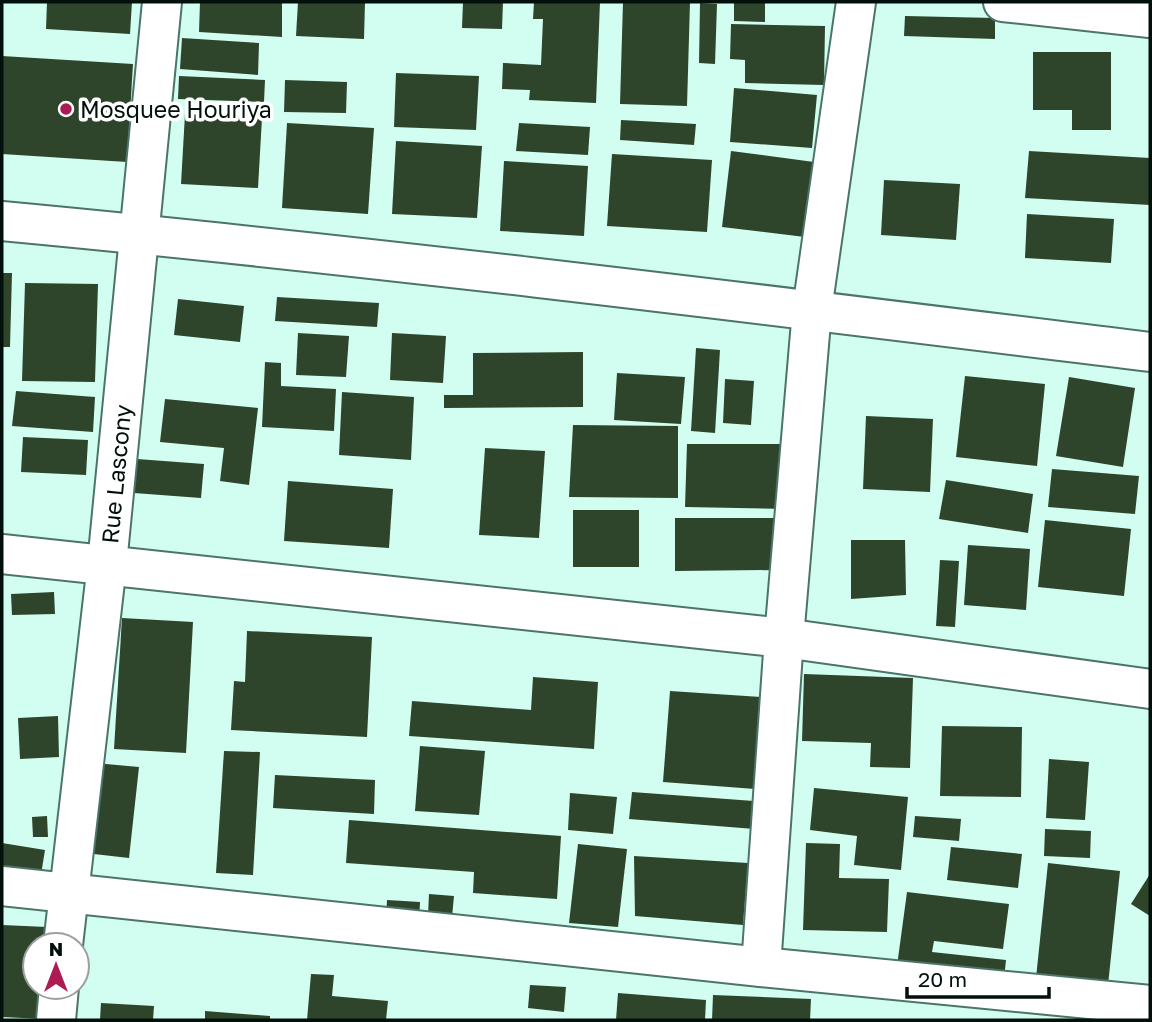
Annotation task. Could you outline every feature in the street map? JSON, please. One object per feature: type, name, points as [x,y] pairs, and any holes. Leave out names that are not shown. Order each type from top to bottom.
[{"type":"street","name":"Rue Lascony","points":[[64,931],[107,564],[162,2]]},
{"type":"street","points":[[761,967],[784,638],[812,310],[856,2]]},
{"type":"street","points":[[1003,2],[1150,18]]},
{"type":"street","points":[[2,221],[141,234],[812,310],[1150,352]]},
{"type":"street","points":[[2,554],[784,638],[1150,689]]},
{"type":"street","points":[[2,886],[761,967],[1150,1005]]},
{"type":"street","points":[[57,1020],[59,1001]]},
{"type":"building","points":[[47,2],[132,2],[130,34],[46,29]]},
{"type":"building","points":[[200,2],[282,2],[282,37],[199,32]]},
{"type":"building","points":[[298,2],[365,2],[364,39],[296,36]]},
{"type":"building","points":[[463,2],[503,2],[502,29],[462,28]]},
{"type":"building","points":[[534,2],[600,2],[596,103],[529,100],[530,90],[502,89],[503,63],[541,65],[543,19],[533,19]]},
{"type":"building","points":[[623,2],[690,2],[687,106],[620,104]]},
{"type":"building","points":[[734,2],[765,2],[765,22],[734,21]]},
{"type":"building","points":[[700,3],[717,4],[715,64],[699,63]]},
{"type":"building","points":[[905,16],[995,18],[995,39],[904,36]]},
{"type":"building","points":[[731,24],[825,26],[824,85],[745,83],[745,60],[730,59]]},
{"type":"building","points":[[182,38],[259,43],[258,75],[180,69]]},
{"type":"building","points":[[1033,52],[1111,52],[1111,130],[1072,130],[1072,110],[1033,110]]},
{"type":"building","name":"Mosquee Houriya","points":[[2,56],[133,64],[127,162],[2,154]]},
{"type":"building","points":[[396,73],[479,76],[476,130],[394,127]]},
{"type":"building","points":[[179,76],[265,80],[264,102],[178,99]]},
{"type":"building","points":[[285,80],[347,82],[346,113],[284,112]]},
{"type":"building","points":[[734,88],[817,95],[812,148],[730,142]]},
{"type":"building","points":[[185,114],[262,118],[258,188],[181,184]]},
{"type":"building","points":[[621,120],[696,124],[694,145],[620,140]]},
{"type":"building","points":[[287,123],[374,128],[368,214],[282,208]]},
{"type":"building","points":[[519,123],[590,127],[588,155],[516,151]]},
{"type":"building","points":[[396,141],[482,146],[477,218],[392,214]]},
{"type":"building","points":[[731,151],[814,162],[805,237],[722,227]]},
{"type":"building","points":[[1029,151],[1150,158],[1150,205],[1025,198]]},
{"type":"building","points":[[612,154],[712,160],[707,232],[607,226]]},
{"type":"building","points":[[504,161],[588,166],[584,236],[500,231]]},
{"type":"building","points":[[884,180],[960,184],[956,240],[881,235]]},
{"type":"building","points":[[1027,214],[1114,219],[1111,263],[1025,258]]},
{"type":"building","points":[[2,273],[12,273],[10,347],[2,347]]},
{"type":"building","points":[[25,283],[98,284],[95,382],[22,381]]},
{"type":"building","points":[[277,297],[379,303],[377,327],[275,321]]},
{"type":"building","points":[[178,299],[244,306],[240,342],[174,335]]},
{"type":"building","points":[[298,333],[349,336],[346,377],[296,375]]},
{"type":"building","points":[[392,333],[446,336],[443,383],[390,380]]},
{"type":"building","points":[[696,348],[720,350],[715,433],[691,431]]},
{"type":"building","points":[[583,352],[583,407],[444,408],[444,395],[473,395],[473,353]]},
{"type":"building","points":[[265,362],[281,363],[281,386],[336,389],[334,431],[262,427]]},
{"type":"building","points":[[617,373],[685,377],[681,424],[614,420]]},
{"type":"building","points":[[965,376],[1045,384],[1037,466],[956,457]]},
{"type":"building","points":[[1069,377],[1135,388],[1123,467],[1056,456]]},
{"type":"building","points":[[725,379],[754,381],[751,425],[723,423]]},
{"type":"building","points":[[16,391],[95,397],[93,432],[12,426]]},
{"type":"building","points":[[342,392],[414,397],[411,460],[339,455]]},
{"type":"building","points":[[165,399],[258,408],[249,485],[220,481],[224,448],[160,442]]},
{"type":"building","points":[[866,416],[933,419],[930,492],[863,489]]},
{"type":"building","points":[[573,425],[678,426],[678,498],[569,497]]},
{"type":"building","points":[[23,437],[88,440],[86,475],[21,472]]},
{"type":"building","points":[[687,444],[791,444],[787,509],[685,507]]},
{"type":"building","points":[[485,448],[545,451],[539,538],[479,535]]},
{"type":"building","points":[[137,459],[204,464],[201,498],[134,493]]},
{"type":"building","points":[[1052,469],[1139,476],[1135,514],[1048,507]]},
{"type":"building","points":[[946,480],[1033,494],[1028,533],[939,519]]},
{"type":"building","points":[[288,481],[393,489],[389,548],[284,541]]},
{"type":"building","points":[[573,510],[639,510],[639,567],[573,567]]},
{"type":"building","points":[[675,518],[776,518],[776,570],[675,571]]},
{"type":"building","points":[[1045,520],[1131,529],[1124,596],[1038,587]]},
{"type":"building","points":[[851,540],[905,540],[906,595],[851,599]]},
{"type":"building","points":[[968,545],[1030,549],[1026,610],[964,605]]},
{"type":"building","points":[[940,560],[959,561],[955,627],[936,626]]},
{"type":"building","points":[[54,592],[55,614],[12,615],[11,594]]},
{"type":"building","points":[[122,618],[193,622],[186,753],[114,749]]},
{"type":"building","points":[[247,631],[372,637],[367,737],[231,730],[234,681],[245,682]]},
{"type":"building","points":[[804,674],[913,678],[910,768],[870,767],[871,743],[802,741]]},
{"type":"building","points":[[533,677],[598,682],[594,749],[409,736],[412,701],[531,710]]},
{"type":"building","points":[[670,691],[761,697],[755,789],[663,782]]},
{"type":"building","points":[[58,716],[59,757],[20,759],[18,718]]},
{"type":"building","points":[[942,726],[1022,727],[1021,797],[940,796]]},
{"type":"building","points":[[420,746],[485,751],[479,815],[415,811]]},
{"type":"building","points":[[224,751],[260,752],[253,875],[216,873]]},
{"type":"building","points":[[1049,759],[1089,762],[1085,820],[1046,818]]},
{"type":"building","points":[[95,763],[139,767],[129,858],[85,853]]},
{"type":"building","points":[[275,775],[375,780],[374,814],[273,808]]},
{"type":"building","points":[[814,788],[908,797],[901,870],[854,865],[857,836],[810,830]]},
{"type":"building","points":[[632,792],[768,802],[766,830],[629,819]]},
{"type":"building","points":[[570,793],[617,797],[613,834],[568,830]]},
{"type":"building","points":[[47,816],[48,837],[33,837],[32,817]]},
{"type":"building","points":[[915,816],[961,819],[959,841],[913,837]]},
{"type":"building","points":[[349,820],[561,836],[557,899],[473,893],[474,872],[346,863]]},
{"type":"building","points":[[1045,829],[1091,831],[1090,858],[1044,856]]},
{"type":"building","points":[[2,843],[45,850],[40,881],[2,875]]},
{"type":"building","points":[[806,843],[840,844],[839,878],[889,879],[887,932],[803,930]]},
{"type":"building","points":[[578,844],[627,849],[618,927],[569,923]]},
{"type":"building","points":[[951,847],[1022,854],[1018,888],[947,880]]},
{"type":"building","points":[[634,856],[748,863],[743,925],[635,916]]},
{"type":"building","points":[[1048,863],[1120,871],[1108,985],[1036,978]]},
{"type":"building","points":[[1150,874],[1150,916],[1131,904]]},
{"type":"building","points":[[907,892],[1009,904],[1003,949],[934,941],[932,952],[1006,960],[1004,979],[897,966]]},
{"type":"building","points":[[429,894],[454,896],[452,917],[428,915]]},
{"type":"building","points":[[387,900],[420,902],[419,922],[386,919]]},
{"type":"building","points":[[2,925],[47,927],[47,931],[21,931],[21,1001],[44,1001],[43,1019],[2,1017]]},
{"type":"building","points":[[311,974],[334,975],[332,996],[388,1001],[386,1020],[307,1020]]},
{"type":"building","points":[[530,985],[566,987],[564,1012],[528,1008]]},
{"type":"building","points":[[618,993],[706,1000],[705,1020],[616,1020]]},
{"type":"building","points":[[713,995],[811,999],[810,1020],[712,1020]]},
{"type":"building","points":[[101,1003],[154,1006],[153,1020],[100,1020]]},
{"type":"building","points":[[205,1011],[270,1016],[270,1020],[205,1020]]},
{"type":"place","name":"Mosquee Houriya","points":[[66,109]]}]
